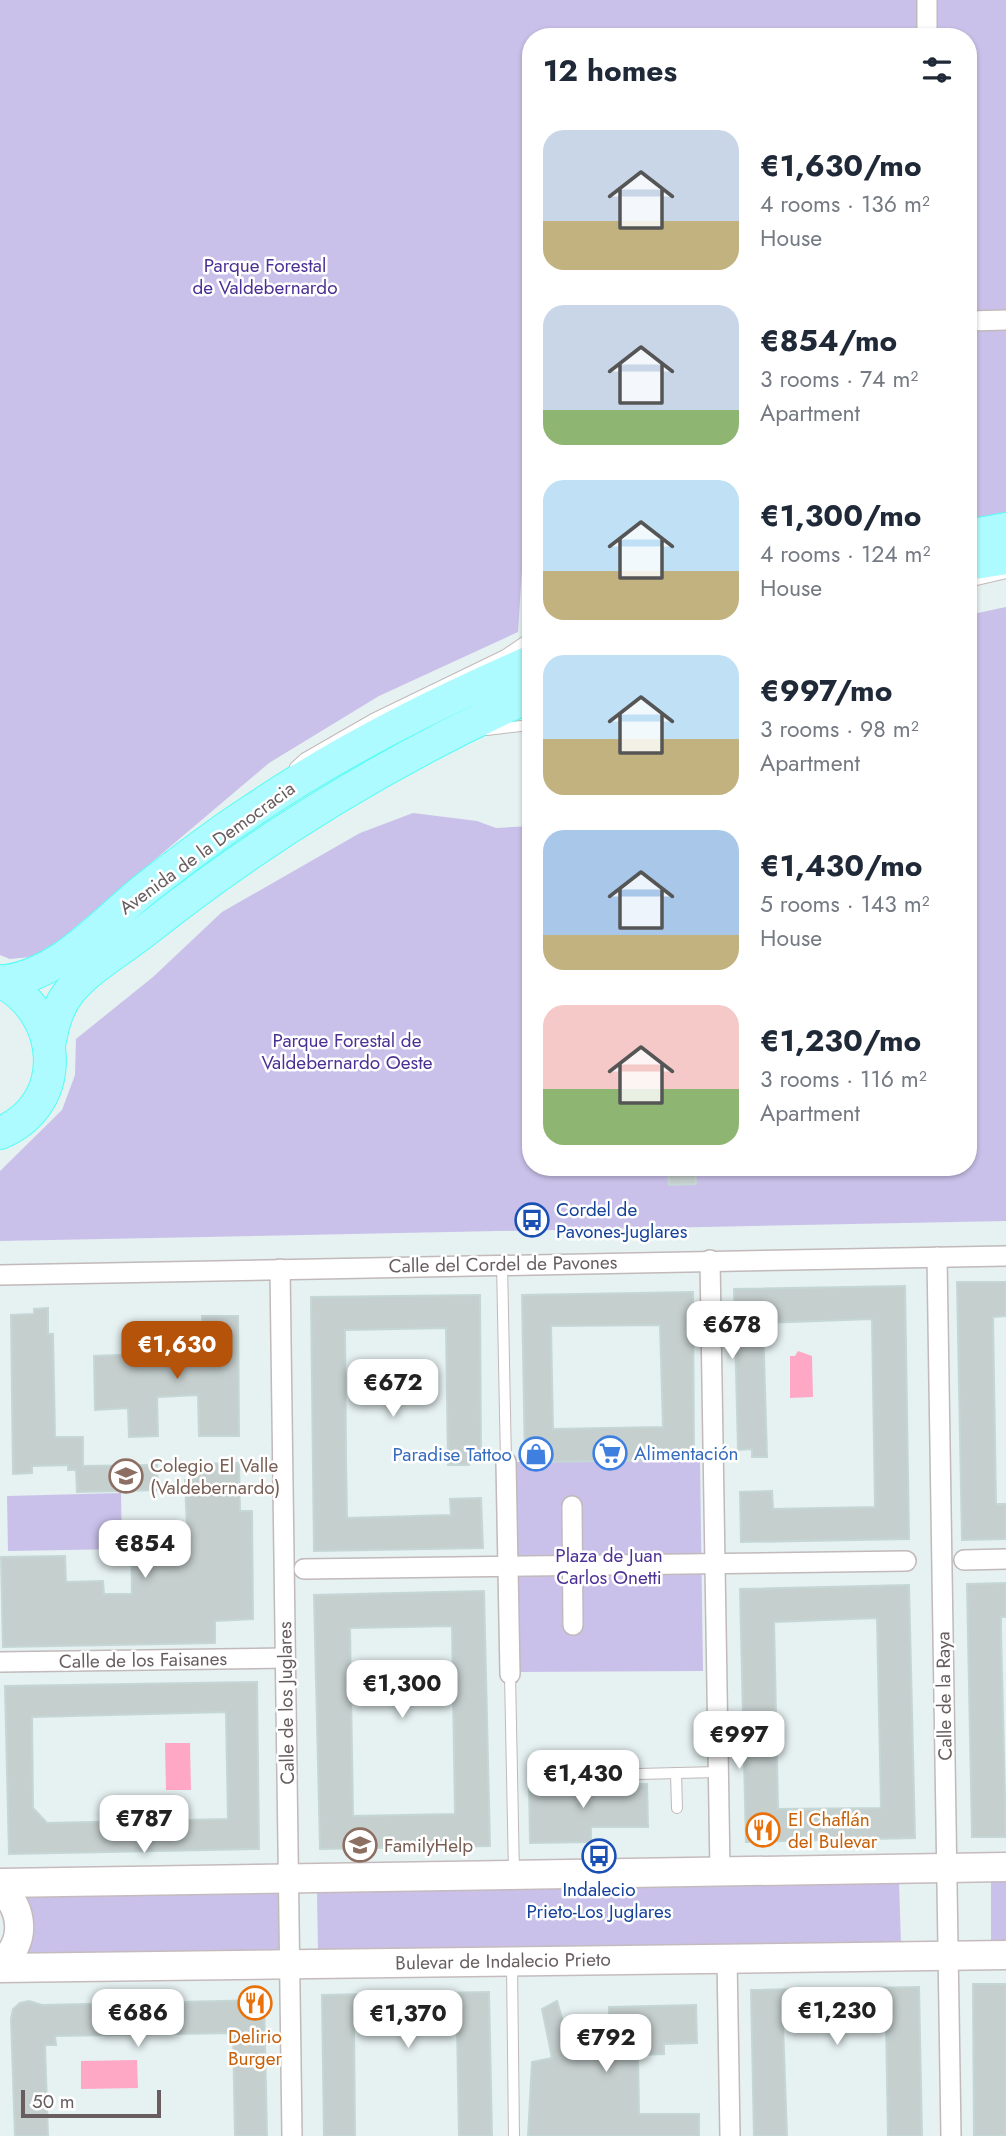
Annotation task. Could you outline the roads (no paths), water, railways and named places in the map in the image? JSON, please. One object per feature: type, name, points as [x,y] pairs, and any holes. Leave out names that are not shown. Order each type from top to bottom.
[{"type":"main road","points":[[977,539],[1006,529]]},
{"type":"main road","points":[[977,545],[1006,558]]},
{"type":"main road","name":"Avenida de la Democracia","points":[[1,981],[22,979],[53,966],[149,886],[245,815],[326,764],[437,702],[522,665]]},
{"type":"main road","name":"Avenida de la Democracia","points":[[2,1134],[27,1114],[41,1094],[49,1070],[49,1045],[54,1018],[72,988],[177,905],[270,838],[461,727],[522,700]]},
{"type":"main road","points":[[1,981],[33,1007],[49,1045]]},
{"type":"street","points":[[927,28],[928,0]]},
{"type":"street","points":[[977,321],[1006,320]]},
{"type":"street","name":"Calle de la Raya","points":[[937,1256],[951,2136]]},
{"type":"street","name":"Calle del Cordel de Pavones","points":[[0,1275],[502,1263],[1006,1256]]},
{"type":"street","points":[[710,1260],[720,1871]]},
{"type":"street","name":"Calle de los Juglares","points":[[280,1269],[292,2136]]},
{"type":"street","points":[[506,1462],[510,1674]]},
{"type":"street","points":[[572,1506],[573,1625]]},
{"type":"street","points":[[964,1560],[1006,1559]]},
{"type":"street","points":[[304,1569],[906,1561]]},
{"type":"street","name":"Calle de los Faisanes","points":[[0,1662],[285,1658]]},
{"type":"street","points":[[0,1885],[1006,1867]]},
{"type":"street","points":[[0,1885],[16,1907],[20,1931],[11,1953],[0,1966]]},
{"type":"street","name":"Bulevar de Indalecio Prieto","points":[[0,1966],[290,1965],[1006,1955]]},
{"type":"street","points":[[727,1958],[730,2136]]},
{"type":"lane","points":[[977,580],[1006,573]]},
{"type":"lane","points":[[245,815],[305,758],[425,691],[505,655],[522,643]]},
{"type":"lane","points":[[270,838],[350,801],[461,741],[487,730],[522,726]]},
{"type":"lane","points":[[502,1263],[506,1462]]},
{"type":"lane","points":[[510,1674],[514,1874]]},
{"type":"lane","points":[[599,1775],[718,1772]]},
{"type":"lane","points":[[676,1773],[677,1808]]},
{"type":"lane","points":[[512,1961],[514,2136]]},
{"type":"place","name":"Cordel de Pavones-Juglares","points":[[532,1220]]},
{"type":"place","name":"Alimentación","points":[[610,1453]]},
{"type":"place","name":"Paradise Tattoo","points":[[536,1454]]},
{"type":"place","name":"Colegio El Valle (Valdebernardo)","points":[[126,1476]]},
{"type":"place","name":"El Chaflán del Bulevar","points":[[763,1830]]},
{"type":"place","name":"FamilyHelp","points":[[360,1845]]},
{"type":"place","name":"Indalecio Prieto-Los Juglares","points":[[599,1856]]},
{"type":"place","name":"Delirio Burger","points":[[255,2003]]},
{"type":"park label","name":"Parque Forestal de Valdebernardo","points":[[265,276]]},
{"type":"park label","name":"Parque Forestal de Valdebernardo Oeste","points":[[347,1051]]},
{"type":"park label","name":"Plaza de Juan Carlos Onetti","points":[[609,1566]]}]
